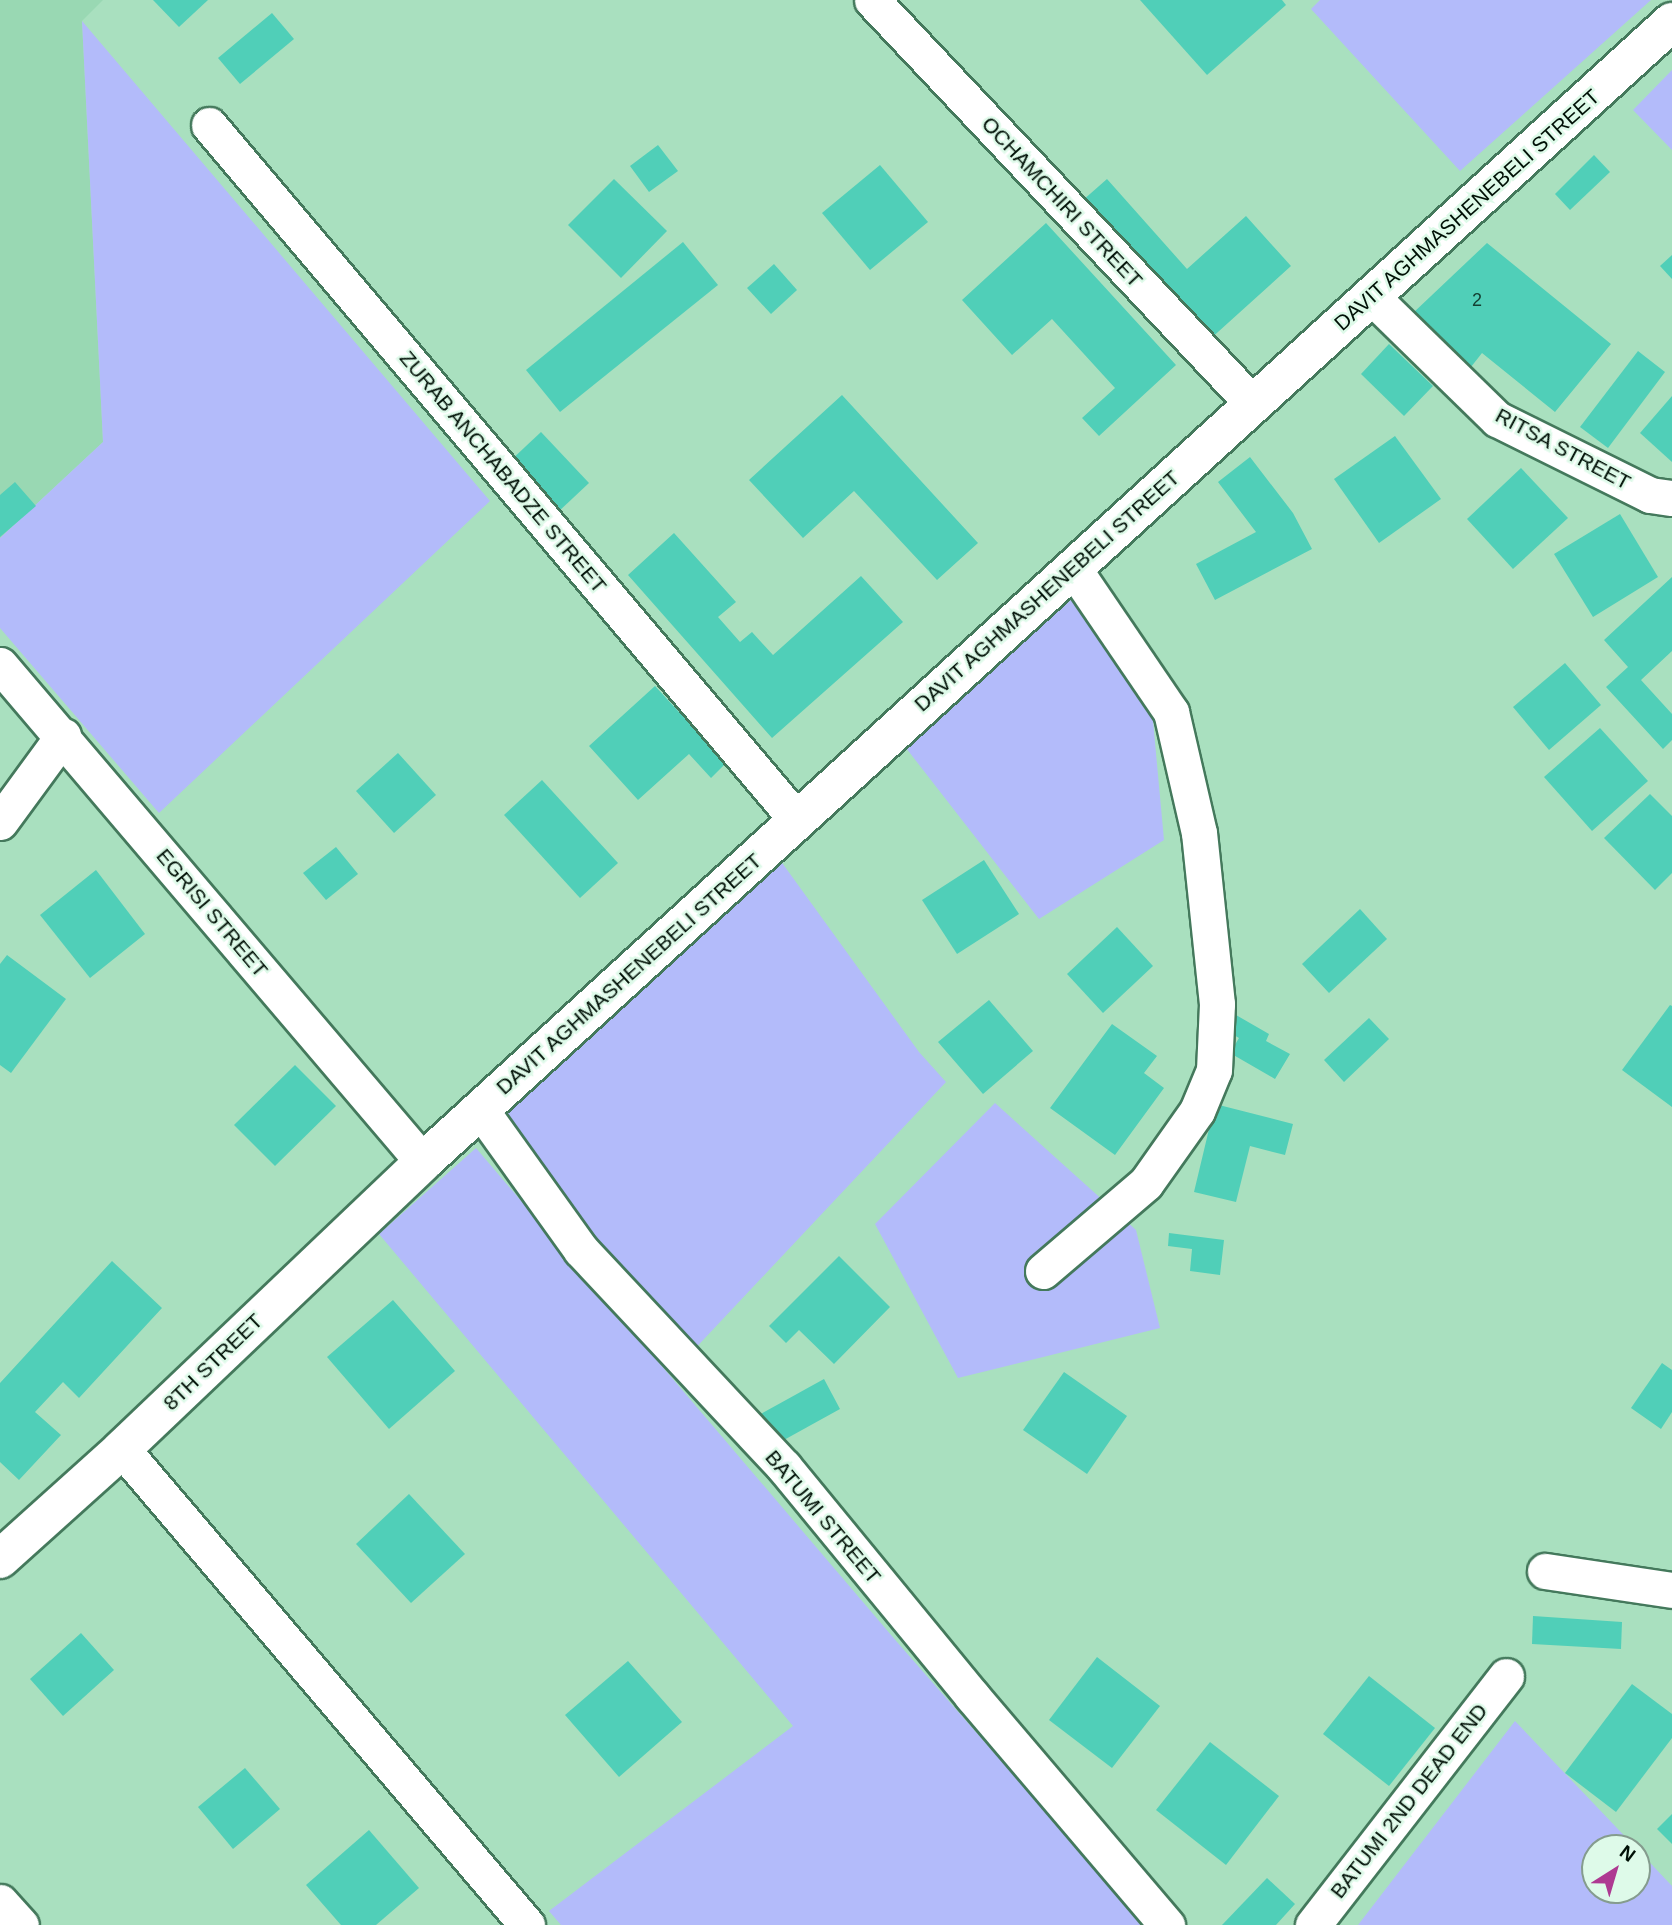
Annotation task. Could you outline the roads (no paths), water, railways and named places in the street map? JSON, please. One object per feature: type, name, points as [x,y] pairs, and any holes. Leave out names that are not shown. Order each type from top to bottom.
[{"type":"street","name":"OCHAMCHIRI STREET","points":[[872,0],[1253,404]]},
{"type":"street","name":"DAVIT AGHMASHENEBELI STREET","points":[[423,1161],[1672,22]]},
{"type":"street","name":"ZURAB ANCHABADZE STREET","points":[[209,125],[797,820]]},
{"type":"street","name":"RITSA STREET","points":[[1372,297],[1497,419],[1650,495],[1672,498]]},
{"type":"street","points":[[1043,1271],[1146,1182],[1197,1111],[1214,1070],[1217,1004],[1199,833],[1171,712],[1073,568]]},
{"type":"street","name":"EGRISI STREET","points":[[0,665],[423,1161]]},
{"type":"street","points":[[0,822],[63,736]]},
{"type":"street","name":"BATUMI STREET","points":[[480,1110],[581,1250],[784,1467],[972,1696],[1167,1925]]},
{"type":"street","name":"8TH STREET","points":[[0,1559],[122,1449],[423,1161]]},
{"type":"street","points":[[122,1449],[527,1925]]},
{"type":"street","points":[[1545,1571],[1672,1590]]},
{"type":"street","name":"BATUMI 2ND DEAD END","points":[[1313,1925],[1506,1676]]},
{"type":"street","points":[[0,1902],[20,1925]]}]
